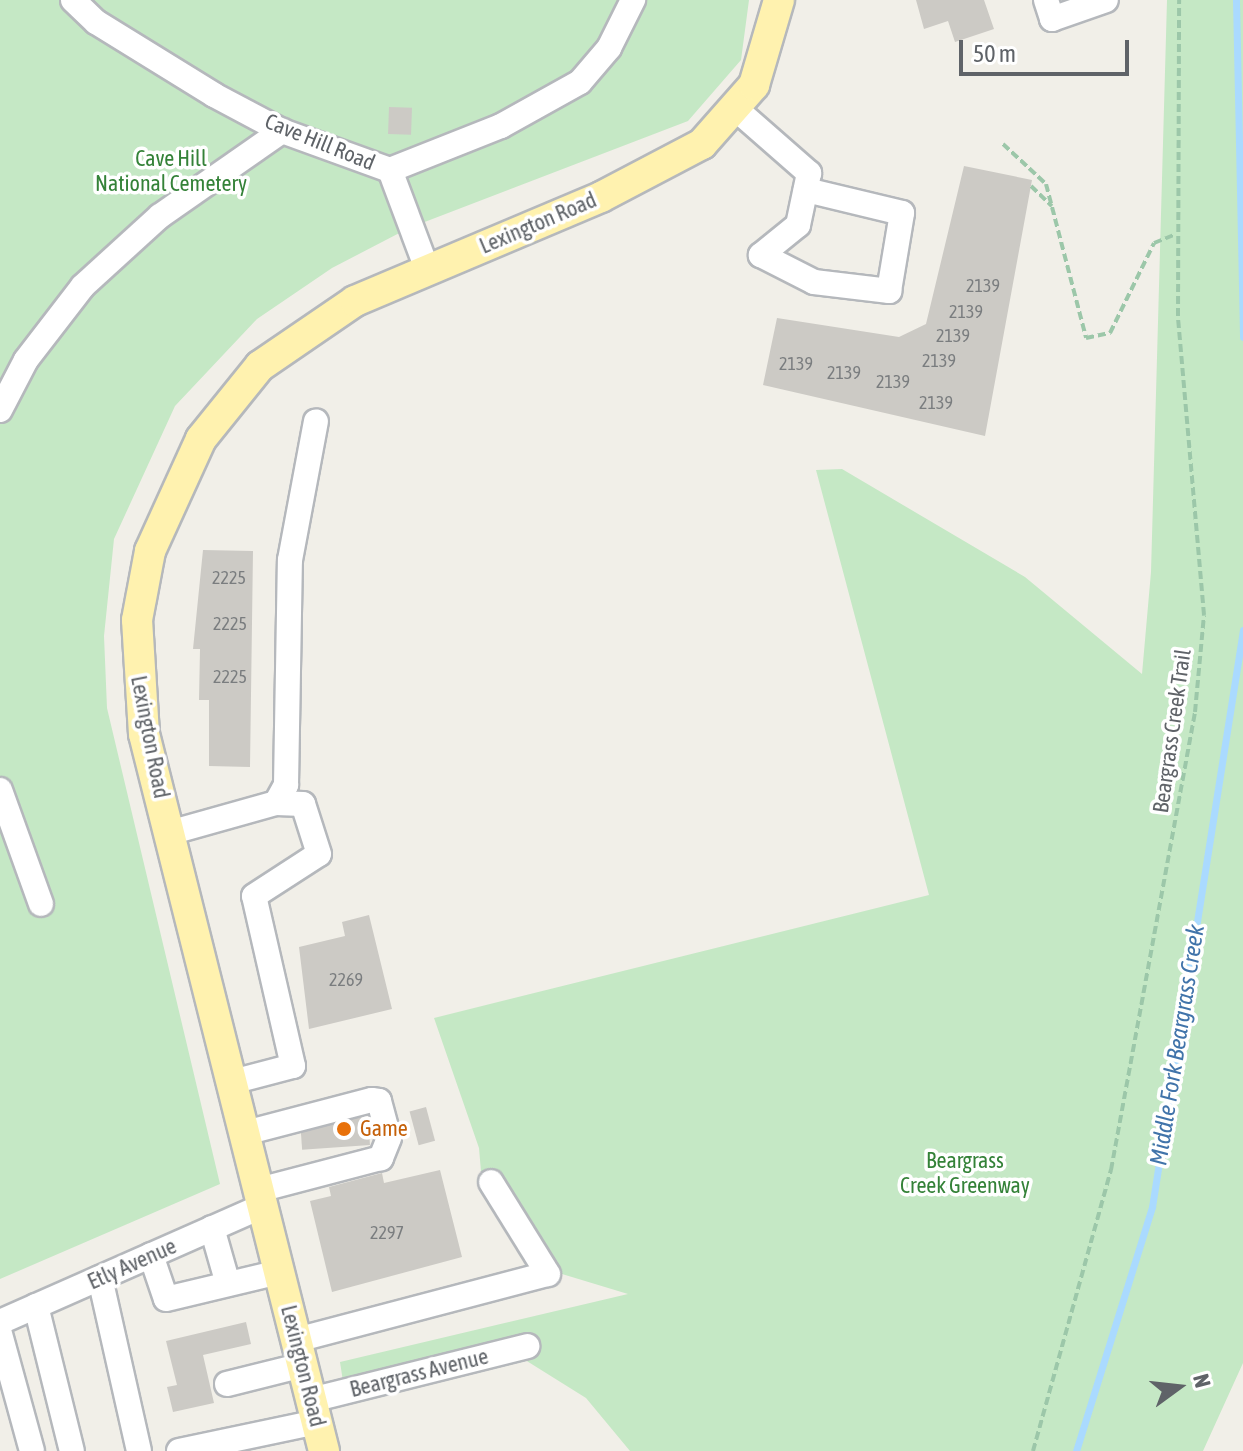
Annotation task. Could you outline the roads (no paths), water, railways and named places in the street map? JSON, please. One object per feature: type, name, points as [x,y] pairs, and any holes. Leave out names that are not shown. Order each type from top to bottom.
[{"type":"main road","name":"Lexington Road","points":[[324,1451],[169,833],[136,669],[142,585],[163,513],[201,439],[260,366],[355,301],[666,167],[737,110],[765,63],[779,0]]},
{"type":"street","name":"Cave Hill Road","points":[[73,0],[96,22],[282,131],[390,170],[501,126],[580,82],[609,48],[633,0]]},
{"type":"street","points":[[1046,0],[1052,19],[1106,0]]},
{"type":"street","points":[[737,110],[809,173],[798,225],[761,255],[814,282],[889,291],[902,213],[806,190]]},
{"type":"street","points":[[0,410],[53,321],[91,277],[160,216],[282,131]]},
{"type":"street","points":[[390,170],[427,269]]},
{"type":"street","points":[[276,803],[286,785],[290,560],[316,421]]},
{"type":"street","points":[[0,790],[41,904]]},
{"type":"street","points":[[169,833],[276,803],[303,804],[319,854],[254,896],[293,1066],[232,1082]]},
{"type":"street","name":"Etly Avenue","points":[[0,1322],[212,1228],[261,1198],[381,1158],[389,1138],[379,1101],[372,1100],[245,1133]]},
{"type":"street","points":[[227,1384],[299,1352],[548,1274],[491,1182]]},
{"type":"street","points":[[212,1228],[228,1284]]},
{"type":"street","points":[[151,1255],[166,1299],[279,1272]]},
{"type":"street","points":[[100,1278],[139,1451]]},
{"type":"street","points":[[36,1306],[72,1451]]},
{"type":"street","points":[[0,1334],[32,1451]]},
{"type":"street","name":"Beargrass Avenue","points":[[179,1451],[265,1442],[314,1411],[527,1346]]},
{"type":"waterway","name":"Middle Fork Beargrass Creek","points":[[1236,0],[1243,337]]},
{"type":"waterway","name":"Middle Fork Beargrass Creek","points":[[1076,1451],[1152,1207],[1243,630]]},
{"type":"place","name":"Game","points":[[344,1129]]},
{"type":"park label","name":"Cave Hill National Cemetery","points":[[171,170]]},
{"type":"park label","name":"Beargrass Creek Greenway","points":[[965,1172]]}]
